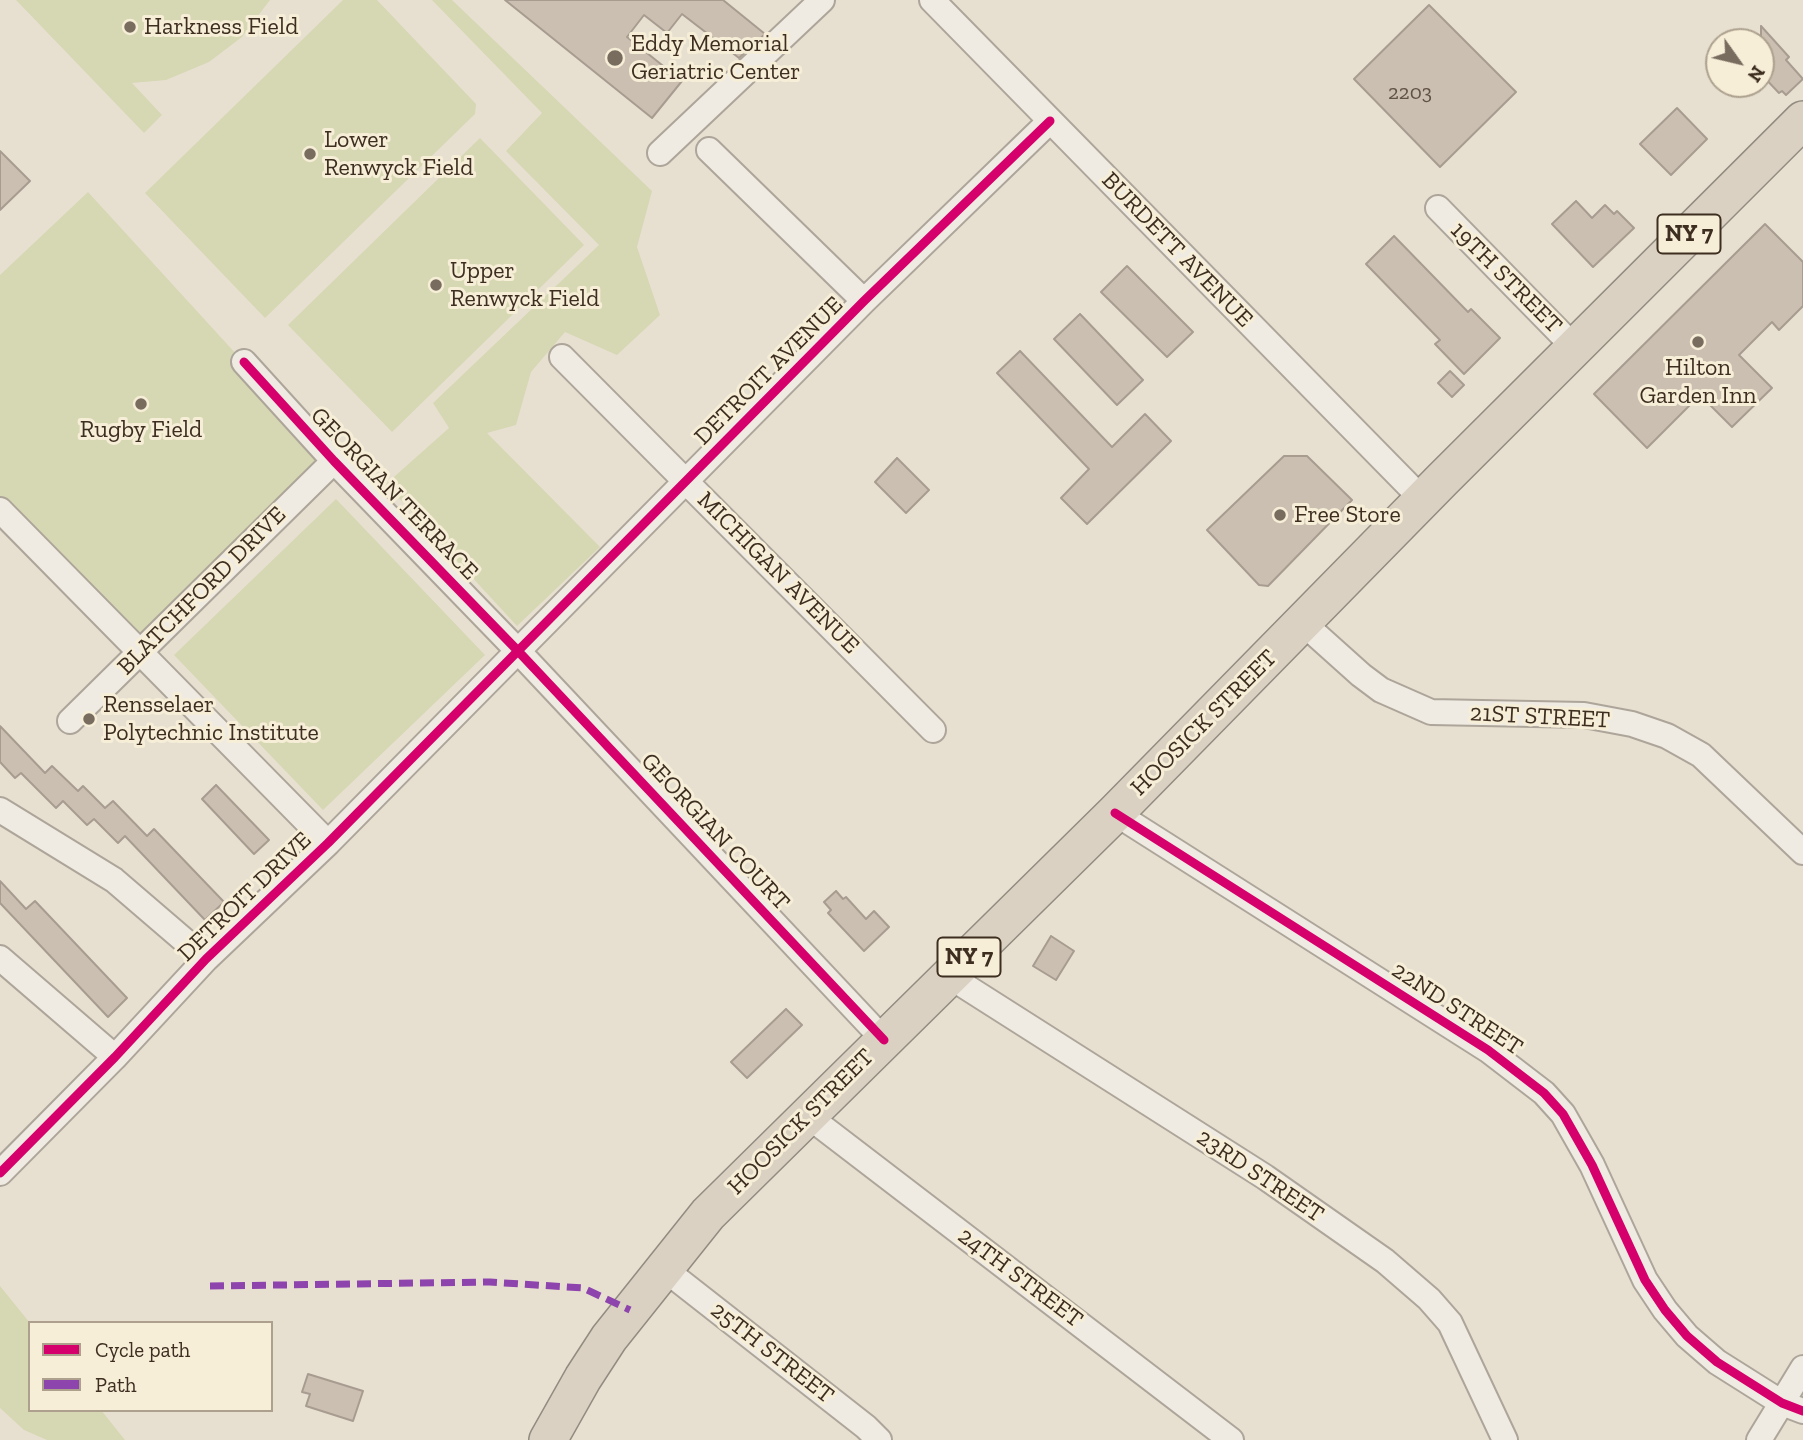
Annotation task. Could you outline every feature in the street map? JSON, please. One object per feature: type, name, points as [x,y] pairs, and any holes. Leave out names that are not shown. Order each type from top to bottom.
[{"type":"highway","name":"HOOSICK STREET","points":[[548,1440],[609,1338],[708,1214],[1115,813],[1422,499],[1803,120]]},
{"type":"street","points":[[660,153],[822,0]]},
{"type":"street","name":"BURDETT AVENUE","points":[[932,0],[1422,499]]},
{"type":"street","name":"DETROIT AVENUE","points":[[518,651],[864,301],[1050,121]]},
{"type":"street","points":[[709,150],[864,301]]},
{"type":"street","name":"19TH STREET","points":[[1438,208],[1575,348]]},
{"type":"street","name":"MICHIGAN AVENUE","points":[[562,358],[933,730]]},
{"type":"street","name":"GEORGIAN TERRACE","points":[[244,362],[334,461],[518,651]]},
{"type":"street","name":"BLATCHFORD DRIVE","points":[[70,721],[334,461]]},
{"type":"street","points":[[0,510],[328,843]]},
{"type":"street","name":"21ST STREET","points":[[1303,623],[1381,690],[1432,712],[1584,715],[1632,724],[1667,736],[1701,755],[1803,852]]},
{"type":"street","name":"DETROIT DRIVE","points":[[0,1173],[115,1057],[206,959],[328,843],[518,651]]},
{"type":"street","name":"GEORGIAN COURT","points":[[518,651],[884,1040]]},
{"type":"street","points":[[0,810],[114,880],[206,959]]},
{"type":"street","name":"22ND STREET","points":[[1115,813],[1523,1074],[1563,1114],[1592,1165],[1645,1280],[1665,1310],[1687,1336],[1717,1362],[1793,1407]]},
{"type":"street","points":[[0,958],[115,1057]]},
{"type":"street","name":"23RD STREET","points":[[949,976],[1265,1177],[1385,1261],[1429,1299],[1450,1323],[1505,1440]]},
{"type":"street","name":"24TH STREET","points":[[808,1116],[1231,1440]]},
{"type":"street","name":"25TH STREET","points":[[663,1268],[879,1440]]},
{"type":"street","points":[[1759,1440],[1793,1407],[1803,1368]]},
{"type":"green space","points":[[16,0],[270,0],[242,37],[209,62],[166,80],[132,83],[162,115],[144,133]]},
{"type":"green space","name":"Lower Renwyck Field","points":[[343,0],[377,0],[476,104],[475,114],[265,318],[145,193]]},
{"type":"green space","points":[[432,0],[452,0],[652,191],[637,247],[660,315],[617,355],[565,332],[531,372],[516,425],[487,433],[600,547],[517,626],[386,484],[449,428],[433,403],[599,245],[506,151],[542,113]]},
{"type":"green space","name":"Upper Renwyck Field","points":[[480,138],[584,245],[392,432],[288,325]]},
{"type":"green space","name":"Rugby Field","points":[[88,192],[334,461],[139,652],[0,510],[0,275]]},
{"type":"green space","points":[[336,499],[485,655],[323,810],[174,655]]},
{"type":"green space","points":[[0,1286],[28,1321],[28,1412],[103,1412],[125,1440],[47,1440],[24,1430],[0,1408]]},
{"type":"building","name":"Eddy Memorial Geriatric Center","points":[[505,0],[723,0],[765,34],[739,58],[682,14],[667,33],[644,15],[627,37],[682,81],[652,118]]},
{"type":"building","points":[[1429,5],[1516,92],[1440,167],[1354,79]]},
{"type":"building","points":[[1775,42],[1789,57],[1786,60],[1803,79],[1786,95],[1782,91],[1779,93],[1775,89]]},
{"type":"building","points":[[1677,108],[1707,139],[1671,175],[1640,144]]},
{"type":"building","points":[[0,151],[30,181],[0,210]]},
{"type":"building","points":[[1576,201],[1592,218],[1605,205],[1614,214],[1617,211],[1634,228],[1593,267],[1552,224]]},
{"type":"building","name":"Hilton Garden Inn","points":[[1765,224],[1803,262],[1803,306],[1779,330],[1772,322],[1739,355],[1772,388],[1732,427],[1700,395],[1647,448],[1594,394]]},
{"type":"building","points":[[1394,236],[1468,312],[1471,309],[1500,338],[1464,374],[1435,344],[1440,340],[1366,264]]},
{"type":"building","points":[[1127,266],[1193,332],[1167,357],[1101,292]]},
{"type":"building","points":[[1080,314],[1143,380],[1117,405],[1054,339]]},
{"type":"building","points":[[1020,351],[1112,447],[1145,414],[1171,441],[1087,524],[1061,498],[1089,469],[997,373]]},
{"type":"building","points":[[1450,371],[1464,385],[1452,397],[1438,383]]},
{"type":"building","name":"Free Store","points":[[1284,456],[1307,456],[1352,500],[1268,586],[1259,585],[1207,530]]},
{"type":"building","points":[[897,458],[929,490],[906,513],[875,482]]},
{"type":"building","points":[[0,726],[45,773],[52,766],[78,791],[83,786],[105,808],[113,801],[147,836],[154,829],[224,902],[205,920],[125,836],[118,843],[94,819],[87,825],[63,801],[56,808],[21,773],[15,778],[0,762]]},
{"type":"building","points":[[216,785],[269,840],[254,854],[202,799]]},
{"type":"building","points":[[0,881],[26,909],[35,901],[127,998],[108,1017],[0,903]]},
{"type":"building","points":[[836,891],[843,899],[846,897],[866,919],[874,911],[889,927],[864,951],[828,913],[831,910],[824,902]]},
{"type":"building","points":[[1051,936],[1074,951],[1056,980],[1033,966]]},
{"type":"building","points":[[786,1009],[802,1025],[747,1078],[731,1062]]},
{"type":"building","points":[[308,1374],[363,1391],[353,1421],[306,1406],[310,1394],[302,1392]]},
{"type":"marked path","points":[[210,1286],[490,1282],[583,1288],[630,1310]]},
{"type":"cycle path","points":[[0,1173],[115,1057],[206,959],[328,843],[864,301],[1050,121]]},
{"type":"cycle path","points":[[244,362],[334,461],[518,651],[884,1040]]},
{"type":"cycle path","points":[[1115,813],[1488,1050],[1544,1093],[1563,1114],[1592,1165],[1645,1280],[1665,1310],[1687,1336],[1717,1362],[1782,1403],[1803,1411]]},
{"type":"place","name":"Harkness Field","points":[[130,27]]},
{"type":"place","name":"Eddy Memorial Geriatric Center","points":[[615,58]]},
{"type":"place","name":"Lower Renwyck Field","points":[[310,154]]},
{"type":"place","name":"Upper Renwyck Field","points":[[436,285]]},
{"type":"place","name":"Hilton Garden Inn","points":[[1698,342]]},
{"type":"place","name":"Rugby Field","points":[[141,404]]},
{"type":"place","name":"Free Store","points":[[1280,515]]},
{"type":"place","name":"Rensselaer Polytechnic Institute","points":[[89,719]]}]
